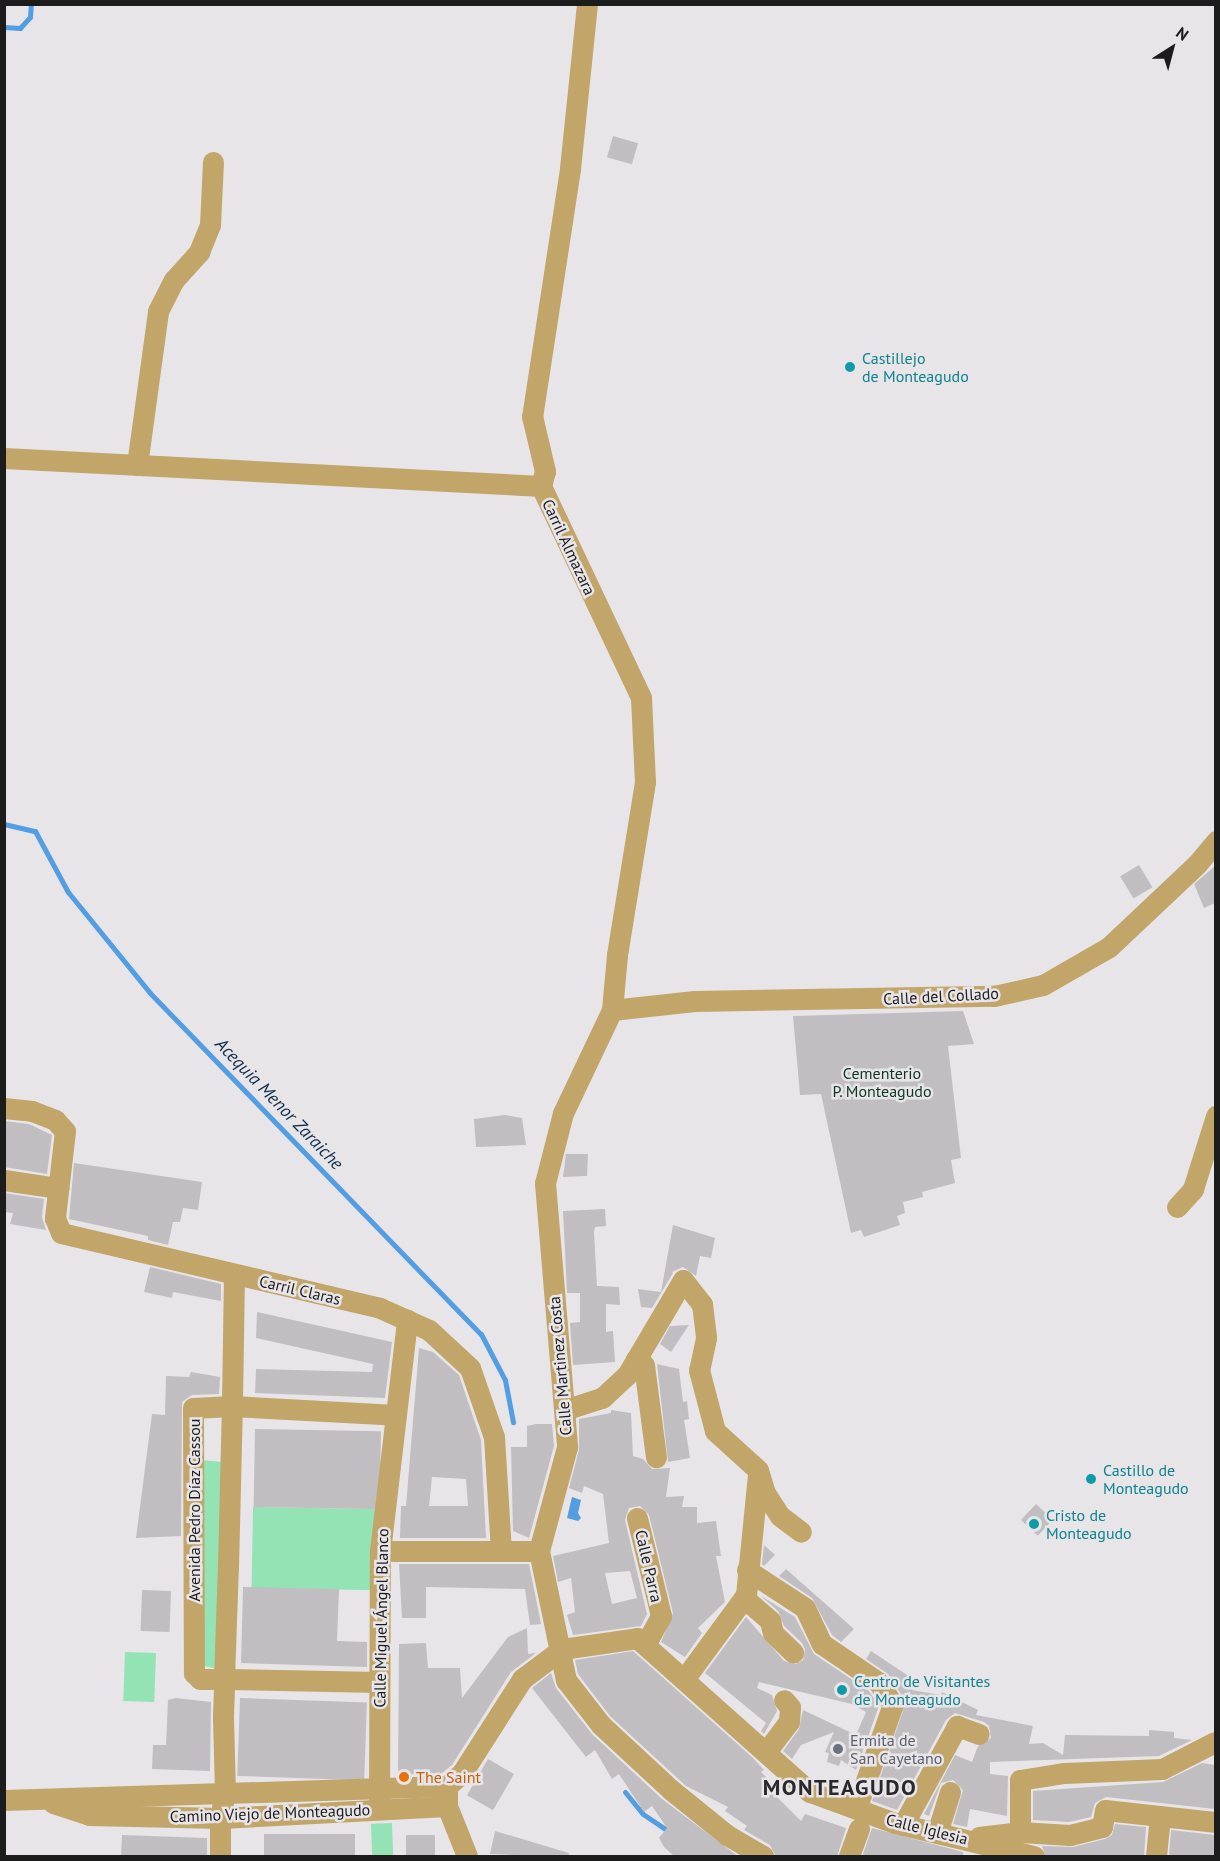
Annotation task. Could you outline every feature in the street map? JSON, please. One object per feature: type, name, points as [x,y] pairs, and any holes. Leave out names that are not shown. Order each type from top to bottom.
[{"type":"street","name":"Carril Almazara","points":[[587,4],[570,169],[532,416],[544,471],[541,486],[641,698],[645,783],[617,955],[612,1010]]},
{"type":"street","points":[[137,465],[158,311],[174,279],[199,252],[210,225],[213,162]]},
{"type":"street","points":[[4,458],[541,486]]},
{"type":"street","name":"Calle del Collado","points":[[612,1010],[695,1001],[994,996],[1043,985],[1108,947],[1197,864],[1215,841]]},
{"type":"street","name":"Calle Martinez Costa","points":[[612,1010],[563,1113],[545,1183],[567,1448],[539,1551],[562,1649],[566,1680],[601,1725],[727,1835],[763,1857]]},
{"type":"street","name":"Carril Claras","points":[[4,1108],[32,1111],[55,1120],[64,1131],[55,1218],[61,1233],[380,1308],[429,1330],[470,1368],[494,1437],[501,1551]]},
{"type":"street","points":[[1177,1206],[1193,1189],[1215,1116]]},
{"type":"street","points":[[4,1180],[58,1188]]},
{"type":"street","points":[[234,1274],[232,1406],[396,1415]]},
{"type":"street","points":[[564,1410],[602,1398],[627,1375],[683,1280],[702,1304],[706,1338],[699,1370],[715,1431],[758,1470],[765,1493],[780,1516],[801,1532]]},
{"type":"street","name":"Calle Miguel Ángel Blanco","points":[[379,1799],[380,1551],[407,1320]]},
{"type":"street","points":[[636,1359],[644,1365],[656,1457]]},
{"type":"street","name":"Avenida Pedro Díaz Cassou","points":[[220,1857],[220,1818],[225,1793],[225,1679],[232,1406],[194,1408],[194,1673],[200,1679],[225,1679]]},
{"type":"street","points":[[685,1678],[744,1598],[758,1470]]},
{"type":"street","name":"Calle Parra","points":[[637,1518],[661,1616],[645,1645]]},
{"type":"street","points":[[380,1551],[539,1551]]},
{"type":"street","points":[[747,1570],[805,1608],[822,1644],[878,1682],[893,1704],[857,1819],[849,1857]]},
{"type":"street","points":[[744,1598],[770,1621],[774,1633],[793,1652]]},
{"type":"street","points":[[467,1857],[447,1796],[522,1679],[562,1649],[637,1638],[645,1645]]},
{"type":"street","name":"Calle Iglesia","points":[[645,1645],[685,1678],[810,1792],[857,1819],[937,1833],[1034,1857]]},
{"type":"street","points":[[225,1679],[379,1682]]},
{"type":"street","points":[[766,1752],[789,1722],[790,1707],[784,1700]]},
{"type":"street","points":[[903,1826],[957,1726],[980,1734]]},
{"type":"street","points":[[1020,1832],[1020,1780],[1064,1773],[1162,1769],[1215,1742]]},
{"type":"street","points":[[937,1833],[950,1792]]},
{"type":"street","name":"Camino Viejo de Monteagudo","points":[[85,1804],[225,1793],[379,1799]]},
{"type":"street","name":"Camino Viejo de Monteagudo","points":[[4,1800],[40,1799],[220,1818],[379,1799],[447,1796]]},
{"type":"street","points":[[964,1839],[1020,1832],[1070,1835],[1102,1827],[1105,1810],[1215,1822]]},
{"type":"street","points":[[1156,1857],[1160,1816]]},
{"type":"green space","points":[[200,1460],[223,1462],[218,1669],[200,1665]]},
{"type":"green space","points":[[253,1507],[378,1509],[377,1590],[252,1588]]},
{"type":"green space","points":[[125,1652],[156,1653],[154,1702],[123,1701]]},
{"type":"green space","points":[[392,1823],[393,1856],[372,1856],[371,1824]]},
{"type":"water","points":[[572,1497],[581,1500],[578,1513],[581,1518],[578,1521],[567,1518]]},
{"type":"building","points":[[613,136],[638,143],[632,164],[607,157]]},
{"type":"building","points":[[1139,865],[1152,887],[1134,899],[1120,876]]},
{"type":"building","points":[[1215,866],[1215,903],[1204,908],[1194,884]]},
{"type":"building","name":"Cementerio P. Monteagudo","points":[[963,1011],[974,1044],[948,1046],[961,1158],[951,1160],[955,1183],[922,1192],[923,1197],[903,1202],[905,1213],[897,1216],[900,1225],[864,1237],[861,1230],[851,1233],[821,1094],[800,1095],[793,1016]]},
{"type":"building","points":[[505,1115],[522,1118],[526,1145],[476,1147],[474,1119]]},
{"type":"building","points":[[4,1121],[29,1124],[52,1135],[47,1174],[4,1167]]},
{"type":"building","points":[[566,1154],[588,1154],[587,1176],[563,1177]]},
{"type":"building","points":[[74,1163],[202,1182],[198,1210],[183,1208],[180,1222],[173,1222],[168,1245],[148,1240],[148,1236],[69,1219]]},
{"type":"building","points":[[4,1193],[44,1199],[42,1217],[46,1230],[10,1224],[13,1213],[4,1212]]},
{"type":"building","points":[[605,1209],[606,1226],[595,1227],[594,1232],[597,1286],[619,1287],[620,1305],[606,1304],[606,1332],[613,1331],[615,1362],[573,1365],[570,1323],[580,1322],[580,1293],[567,1293],[563,1211]]},
{"type":"building","points":[[673,1225],[715,1238],[711,1258],[700,1256],[696,1276],[683,1267],[672,1272],[673,1273],[652,1308],[641,1307],[638,1289],[661,1292]]},
{"type":"building","points":[[150,1267],[221,1284],[221,1301],[173,1292],[172,1298],[144,1292]]},
{"type":"building","points":[[257,1312],[392,1342],[385,1398],[255,1393],[256,1369],[372,1372],[373,1364],[256,1338]]},
{"type":"building","points":[[689,1325],[671,1352],[660,1344],[670,1326]]},
{"type":"building","points":[[419,1348],[433,1352],[459,1375],[481,1440],[486,1538],[400,1538],[401,1506],[406,1506]],"holes":[[[432,1477],[466,1479],[468,1506],[429,1506]]]},
{"type":"building","points":[[657,1364],[679,1369],[683,1402],[687,1401],[689,1419],[684,1420],[690,1458],[668,1462]]},
{"type":"building","points":[[191,1372],[220,1377],[219,1394],[192,1395],[182,1402],[181,1536],[136,1538],[152,1414],[165,1415],[166,1376],[189,1377]]},
{"type":"building","points":[[611,1410],[631,1413],[633,1456],[643,1459],[652,1469],[670,1468],[666,1497],[684,1496],[682,1507],[697,1507],[697,1523],[716,1521],[721,1556],[716,1556],[725,1602],[698,1628],[702,1633],[685,1657],[661,1642],[673,1613],[649,1515],[640,1506],[629,1508],[625,1520],[647,1614],[641,1626],[573,1635],[567,1615],[575,1612],[571,1578],[558,1582],[553,1556],[609,1543],[603,1494],[584,1486],[582,1493],[569,1488],[579,1450],[579,1419],[611,1413]],"holes":[[[630,1571],[637,1598],[612,1604],[605,1573]]]},
{"type":"building","points":[[552,1424],[554,1446],[529,1538],[513,1531],[511,1447],[527,1447],[527,1426]]},
{"type":"building","points":[[255,1429],[381,1431],[380,1509],[254,1507]]},
{"type":"building","points":[[1036,1504],[1053,1520],[1038,1536],[1021,1520]]},
{"type":"building","points":[[764,1545],[775,1555],[764,1566],[762,1564]]},
{"type":"building","points":[[399,1564],[529,1564],[541,1624],[530,1625],[525,1589],[426,1587],[426,1618],[402,1618]]},
{"type":"building","points":[[786,1569],[854,1629],[841,1642],[832,1635],[812,1598],[779,1576]]},
{"type":"building","points":[[243,1587],[339,1589],[337,1641],[367,1642],[367,1667],[241,1663]]},
{"type":"building","points":[[142,1590],[171,1591],[170,1632],[141,1631]]},
{"type":"building","points":[[761,1596],[795,1617],[814,1654],[869,1691],[879,1706],[856,1770],[841,1760],[839,1766],[827,1762],[829,1753],[825,1752],[834,1732],[801,1745],[792,1759],[783,1751],[799,1729],[803,1710],[856,1735],[866,1712],[852,1704],[759,1682],[757,1688],[772,1695],[777,1711],[764,1734],[761,1731],[766,1723],[705,1673],[746,1617],[784,1661],[796,1664],[803,1660],[805,1649],[802,1643],[784,1626],[778,1611]]},
{"type":"building","points":[[527,1628],[528,1654],[536,1653],[511,1672],[452,1765],[442,1773],[398,1775],[399,1644],[426,1643],[428,1668],[460,1668],[462,1698],[508,1637]]},
{"type":"building","points":[[633,1651],[752,1757],[764,1770],[761,1772],[766,1777],[762,1782],[801,1821],[805,1814],[846,1828],[837,1857],[776,1857],[770,1845],[744,1830],[747,1826],[725,1811],[728,1807],[686,1786],[610,1716],[578,1674],[575,1660]]},
{"type":"building","points":[[871,1651],[916,1681],[912,1690],[941,1695],[942,1692],[978,1710],[976,1715],[1033,1726],[1029,1744],[1043,1743],[1063,1755],[1065,1735],[1149,1736],[1149,1730],[1174,1732],[1174,1738],[1192,1740],[1159,1756],[990,1762],[990,1774],[1008,1776],[1007,1816],[970,1809],[967,1827],[953,1824],[963,1790],[953,1780],[941,1783],[929,1816],[924,1814],[955,1755],[972,1762],[978,1746],[991,1738],[989,1726],[984,1722],[955,1713],[946,1720],[897,1810],[872,1801],[906,1702],[888,1674],[866,1659]]},
{"type":"building","points":[[551,1673],[556,1688],[592,1734],[662,1799],[739,1857],[675,1857],[664,1847],[659,1838],[667,1828],[652,1806],[644,1812],[619,1774],[612,1779],[595,1750],[586,1757],[532,1688]]},
{"type":"building","points":[[176,1698],[211,1702],[210,1771],[152,1769],[153,1745],[166,1745],[168,1700]]},
{"type":"building","points":[[240,1698],[367,1702],[364,1780],[237,1776]]},
{"type":"building","points":[[488,1759],[514,1774],[493,1810],[467,1795]]},
{"type":"building","points":[[1202,1763],[1215,1765],[1215,1809],[1106,1797],[1095,1803],[1091,1817],[1069,1822],[1033,1820],[1033,1791],[1163,1782]]},
{"type":"building","points":[[1115,1824],[1146,1827],[1144,1857],[1046,1857],[1042,1846],[1073,1847],[1105,1839],[1112,1835]]},
{"type":"building","points":[[872,1828],[963,1852],[963,1857],[862,1857]]},
{"type":"building","points":[[1171,1830],[1215,1835],[1215,1857],[1169,1857]]},
{"type":"building","points":[[495,1831],[569,1853],[568,1857],[490,1854]]},
{"type":"building","points":[[264,1834],[355,1834],[355,1856],[264,1856]]},
{"type":"building","points":[[122,1835],[207,1838],[207,1857],[121,1857]]},
{"type":"building","points":[[406,1835],[435,1835],[435,1856],[406,1856]]},
{"type":"waterway","points":[[4,27],[20,28],[30,17],[31,4]]},
{"type":"waterway","name":"Acequia Menor Zaraiche","points":[[4,824],[35,831],[68,892],[150,993],[481,1334],[505,1380],[513,1422]]},
{"type":"waterway","name":"Acequia Menor Zaraiche","points":[[625,1792],[643,1814],[665,1829]]},
{"type":"place","name":"Castillejo de Monteagudo","points":[[850,367]]},
{"type":"place","name":"Castillo de Monteagudo","points":[[1091,1479]]},
{"type":"place","name":"Cristo de Monteagudo","points":[[1034,1524]]},
{"type":"place","name":"Centro de Visitantes de Monteagudo","points":[[842,1690]]},
{"type":"place","name":"Ermita de San Cayetano","points":[[838,1749]]},
{"type":"place","name":"The Saint","points":[[404,1777]]},
{"type":"district","name":"MONTEAGUDO","points":[[840,1788]]}]
